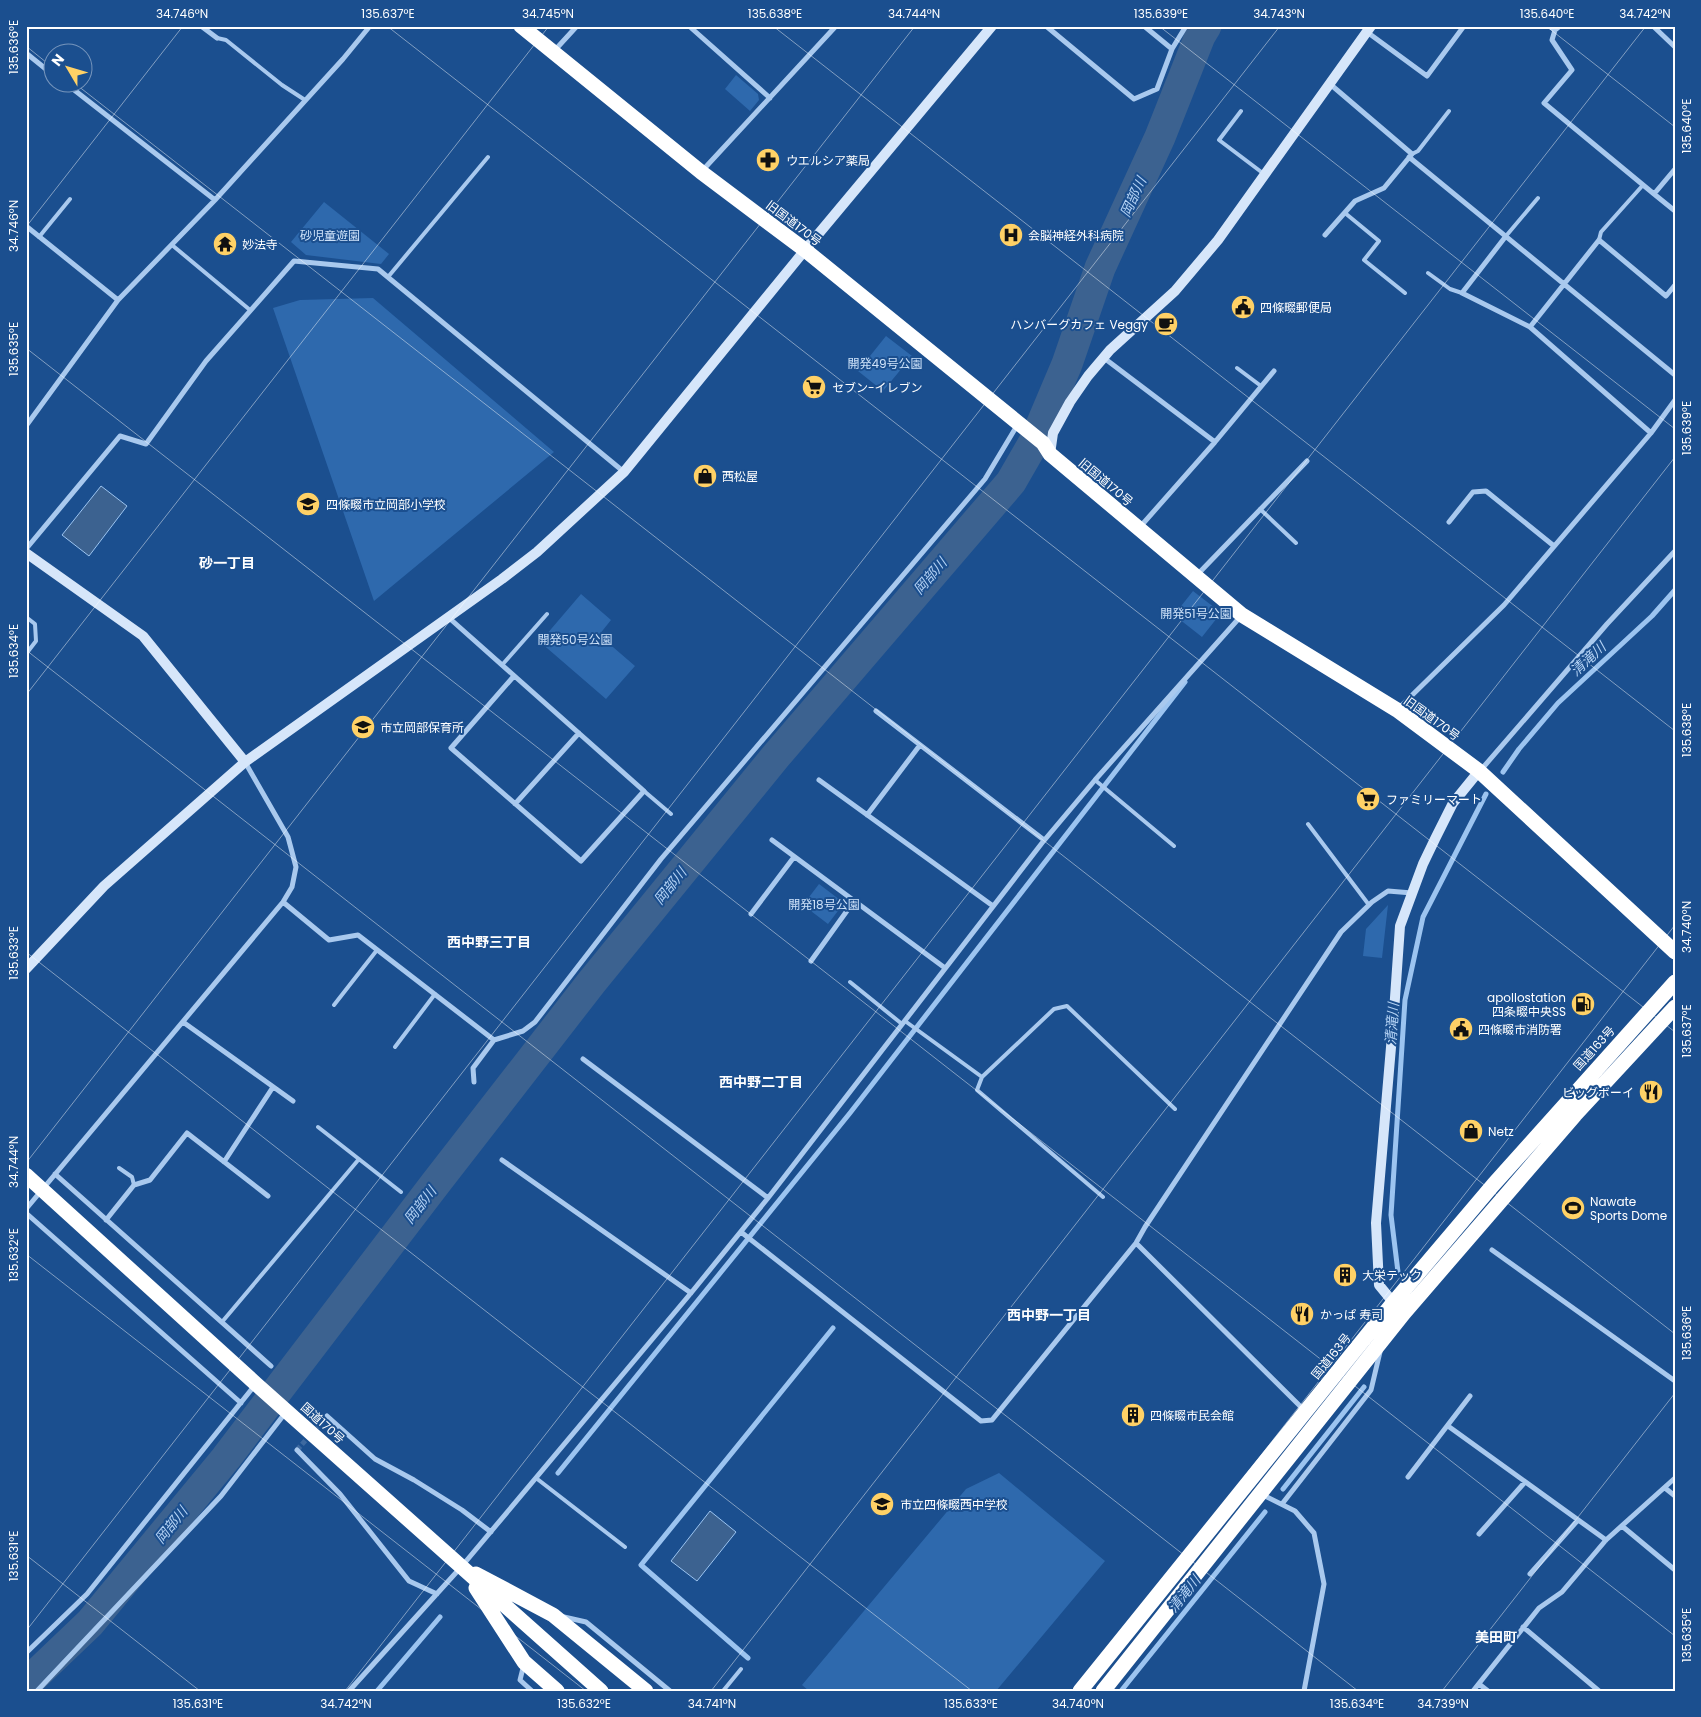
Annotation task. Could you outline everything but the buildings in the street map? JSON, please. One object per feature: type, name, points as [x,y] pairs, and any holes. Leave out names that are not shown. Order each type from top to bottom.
[{"type":"highway","name":"旧国道170号","points":[[521,26],[701,172],[805,250],[1043,443],[1050,454],[1242,615],[1397,710],[1480,771],[1675,952]]},
{"type":"highway","name":"国道163号","points":[[1080,1691],[1393,1303],[1492,1185],[1675,982]]},
{"type":"highway","points":[[1103,1691],[1404,1313],[1575,1115],[1675,1007]]},
{"type":"highway","name":"国道170号","points":[[26,1175],[260,1388],[601,1691]]},
{"type":"highway","points":[[462,1566],[553,1615],[646,1691]]},
{"type":"highway","points":[[462,1566],[524,1662],[557,1691]]},
{"type":"street","points":[[201,26],[217,38]]},
{"type":"street","points":[[27,423],[118,300],[215,200],[370,26]]},
{"type":"street","points":[[553,52],[577,26]]},
{"type":"street","points":[[689,26],[770,98]]},
{"type":"street","points":[[701,172],[836,26]]},
{"type":"street","points":[[26,969],[104,886],[245,762],[538,552],[624,472],[805,250],[992,26]]},
{"type":"street","points":[[1046,26],[1134,99],[1157,89],[1172,49],[1186,26]]},
{"type":"street","points":[[1144,26],[1172,49]]},
{"type":"street","points":[[1050,454],[1053,433],[1070,402],[1088,376],[1104,358],[1175,291],[1218,240],[1369,29],[1427,76],[1464,26]]},
{"type":"street","points":[[1549,26],[1554,30]]},
{"type":"street","points":[[1560,26],[1554,30],[1552,40],[1572,70],[1544,104],[1675,211]]},
{"type":"street","points":[[1653,26],[1675,47]]},
{"type":"street","points":[[26,53],[42,66]]},
{"type":"street","points":[[1329,84],[1506,236],[1675,375]]},
{"type":"street","points":[[77,92],[215,200]]},
{"type":"street","points":[[1325,235],[1355,201],[1384,188],[1411,155]]},
{"type":"street","points":[[1654,194],[1675,169]]},
{"type":"street","points":[[26,226],[118,300]]},
{"type":"street","points":[[1506,236],[1462,293],[1530,327],[1651,434]]},
{"type":"street","points":[[1530,327],[1598,240],[1666,296],[1675,285]]},
{"type":"street","points":[[26,548],[120,436],[146,444],[206,361],[294,260],[378,269],[624,472]]},
{"type":"street","points":[[1104,358],[1215,442]]},
{"type":"street","points":[[1138,529],[1215,442],[1274,370]]},
{"type":"street","points":[[1397,710],[1504,605],[1651,434],[1675,400]]},
{"type":"street","points":[[474,1082],[473,1068],[494,1040],[523,1032],[534,1022],[661,860],[985,479],[1018,424]]},
{"type":"street","points":[[1195,577],[1308,461]]},
{"type":"street","points":[[1450,522],[1473,492],[1486,491],[1554,546]]},
{"type":"street","points":[[1404,1313],[1378,1285],[1376,1223],[1400,926],[1423,864],[1454,803],[1607,624],[1675,551]]},
{"type":"street","points":[[26,553],[143,636],[245,762],[288,837],[296,866],[292,887],[283,902],[26,1211],[241,1403]]},
{"type":"street","points":[[349,1691],[462,1566],[692,1293],[768,1198],[1044,840],[1242,615]]},
{"type":"street","points":[[448,618],[502,665],[644,791],[581,861],[451,748],[514,676]]},
{"type":"street","points":[[876,712],[1044,840]]},
{"type":"street","points":[[515,804],[579,733]]},
{"type":"street","points":[[867,815],[920,745]]},
{"type":"street","points":[[819,780],[993,906]]},
{"type":"street","points":[[772,840],[945,968]]},
{"type":"street","points":[[751,914],[794,857]]},
{"type":"street","points":[[741,1232],[981,1421],[992,1420],[1136,1243],[1341,932],[1369,905],[1388,891],[1412,894]]},
{"type":"street","points":[[811,961],[854,901]]},
{"type":"street","points":[[283,902],[329,940],[358,935],[494,1040]]},
{"type":"street","points":[[183,1022],[293,1101]]},
{"type":"street","points":[[584,1059],[768,1198]]},
{"type":"street","points":[[224,1162],[273,1087]]},
{"type":"street","points":[[106,1220],[134,1185],[150,1180],[187,1134],[268,1196]]},
{"type":"street","points":[[502,1160],[692,1293]]},
{"type":"street","points":[[55,1174],[271,1366]]},
{"type":"street","points":[[1136,1243],[1306,1412]]},
{"type":"street","points":[[1492,1250],[1675,1381]]},
{"type":"street","points":[[1282,1504],[1371,1390],[1383,1341]]},
{"type":"street","points":[[26,1653],[87,1594],[241,1403],[260,1388]]},
{"type":"street","points":[[1408,1477],[1470,1396]]},
{"type":"street","points":[[36,1691],[221,1496],[285,1409]]},
{"type":"street","points":[[327,1416],[375,1459],[414,1480],[462,1510],[491,1532]]},
{"type":"street","points":[[1448,1426],[1606,1540]]},
{"type":"street","points":[[297,1450],[340,1494],[409,1581],[437,1594]]},
{"type":"street","points":[[1473,1691],[1539,1608],[1562,1592],[1606,1540],[1675,1478]]},
{"type":"street","points":[[1479,1534],[1526,1482]]},
{"type":"street","points":[[1665,1488],[1675,1496]]},
{"type":"street","points":[[1260,1494],[1295,1511],[1314,1534],[1324,1584],[1304,1691]]},
{"type":"street","points":[[1530,1574],[1578,1520]]},
{"type":"street","points":[[1622,1526],[1675,1570]]},
{"type":"street","points":[[553,1615],[586,1622],[670,1691]]},
{"type":"street","points":[[1524,1627],[1599,1691]]},
{"type":"street","points":[[524,1662],[520,1680],[532,1691]]},
{"type":"street","points":[[1479,1684],[1488,1691]]},
{"type":"lane","points":[[217,38],[226,40],[282,85],[305,100]]},
{"type":"lane","points":[[1241,111],[1220,140],[1265,175]]},
{"type":"lane","points":[[1411,155],[1418,152],[1449,111]]},
{"type":"lane","points":[[388,277],[488,157]]},
{"type":"lane","points":[[1598,240],[1601,232],[1643,185]]},
{"type":"lane","points":[[1506,236],[1538,198]]},
{"type":"lane","points":[[39,237],[70,199]]},
{"type":"lane","points":[[1345,213],[1379,241],[1364,260],[1405,293]]},
{"type":"lane","points":[[172,244],[250,310]]},
{"type":"lane","points":[[1428,273],[1450,289],[1462,293]]},
{"type":"lane","points":[[1237,368],[1261,386]]},
{"type":"lane","points":[[1260,509],[1296,543]]},
{"type":"lane","points":[[502,665],[547,614]]},
{"type":"lane","points":[[26,617],[35,624],[36,641],[26,654]]},
{"type":"lane","points":[[1095,780],[1174,846]]},
{"type":"lane","points":[[644,791],[671,814]]},
{"type":"lane","points":[[1308,824],[1369,905]]},
{"type":"lane","points":[[334,1005],[378,950]]},
{"type":"lane","points":[[850,982],[982,1077]]},
{"type":"lane","points":[[395,1047],[435,994]]},
{"type":"lane","points":[[1103,1197],[977,1090],[982,1077],[1054,1009],[1067,1006],[1175,1109]]},
{"type":"lane","points":[[318,1127],[401,1192]]},
{"type":"lane","points":[[222,1322],[359,1159]]},
{"type":"lane","points":[[119,1168],[132,1177],[134,1185]]},
{"type":"lane","points":[[536,1478],[625,1547]]},
{"type":"lane","points":[[723,1691],[741,1669]]},
{"type":"green space","points":[[736,75],[758,94],[759,100],[750,111],[725,89]]},
{"type":"green space","name":"砂児童遊園","points":[[324,202],[389,254],[381,264],[306,255],[291,242]]},
{"type":"green space","points":[[373,298],[554,452],[374,601],[273,308],[300,300]]},
{"type":"green space","name":"開発49号公園","points":[[886,336],[912,356],[883,391],[858,371]]},
{"type":"green space","name":"開発51号公園","points":[[1193,591],[1215,608],[1217,618],[1202,637],[1174,615]]},
{"type":"green space","name":"開発50号公園","points":[[581,594],[611,620],[599,635],[635,666],[606,699],[540,642]]},
{"type":"green space","name":"開発18号公園","points":[[819,884],[844,903],[828,924],[803,905]]},
{"type":"green space","points":[[1388,905],[1382,958],[1363,956],[1366,929]]},
{"type":"green space","points":[[999,1473],[1105,1561],[996,1691],[809,1691],[802,1685],[966,1489]]},
{"type":"shaded area","points":[[101,486],[127,506],[89,556],[62,535]]},
{"type":"shaded area","points":[[710,1511],[736,1532],[697,1581],[671,1561]]},
{"type":"waterway","name":"岡部川","points":[[26,1684],[90,1623],[226,1458],[591,983],[776,756],[1011,482],[1034,442],[1067,364],[1100,268],[1160,137],[1200,36],[1206,26]]},
{"type":"waterway","name":"清滝川","points":[[1503,772],[1519,749],[1558,703],[1652,616],[1675,590]]},
{"type":"waterway","points":[[558,1473],[850,1113],[1185,682]]},
{"type":"waterway","name":"清滝川","points":[[1398,1272],[1391,1215],[1405,1000],[1423,917],[1486,794]]},
{"type":"waterway","points":[[748,1658],[641,1565],[833,1328]]},
{"type":"waterway","name":"清滝川","points":[[1283,1489],[1364,1387]]},
{"type":"waterway","name":"清滝川","points":[[1121,1691],[1265,1512]]},
{"type":"waterway","points":[[377,1691],[440,1617]]},
{"type":"tunnel","points":[[297,1450],[327,1416]]},
{"type":"place","name":"ウエルシア薬局","points":[[768,160]]},
{"type":"place","name":"会脳神経外科病院","points":[[1011,235]]},
{"type":"place","name":"妙法寺","points":[[225,244]]},
{"type":"place","name":"四條畷郵便局","points":[[1243,307]]},
{"type":"place","name":"ハンバーグカフェ Veggy","points":[[1166,324]]},
{"type":"place","name":"セブン-イレブン","points":[[814,387]]},
{"type":"place","name":"西松屋","points":[[705,476]]},
{"type":"place","name":"四條畷市立岡部小学校","points":[[308,504]]},
{"type":"place","name":"市立岡部保育所","points":[[363,727]]},
{"type":"place","name":"ファミリーマート","points":[[1368,799]]},
{"type":"place","name":"apollostation 四条畷中央SS","points":[[1583,1004]]},
{"type":"place","name":"四條畷市消防署","points":[[1461,1029]]},
{"type":"place","name":"ビッグボーイ","points":[[1651,1092]]},
{"type":"place","name":"Netz","points":[[1471,1131]]},
{"type":"place","name":"Nawate Sports Dome","points":[[1573,1208]]},
{"type":"place","name":"大栄テック","points":[[1345,1275]]},
{"type":"place","name":"かっぱ 寿司","points":[[1302,1314]]},
{"type":"place","name":"四條畷市民会館","points":[[1133,1415]]},
{"type":"place","name":"市立四條畷西中学校","points":[[882,1504]]},
{"type":"district","name":"砂一丁目","points":[[227,563]]},
{"type":"district","name":"西中野三丁目","points":[[489,942]]},
{"type":"district","name":"西中野二丁目","points":[[761,1082]]},
{"type":"district","name":"西中野一丁目","points":[[1049,1315]]},
{"type":"district","name":"美田町","points":[[1496,1637]]}]
